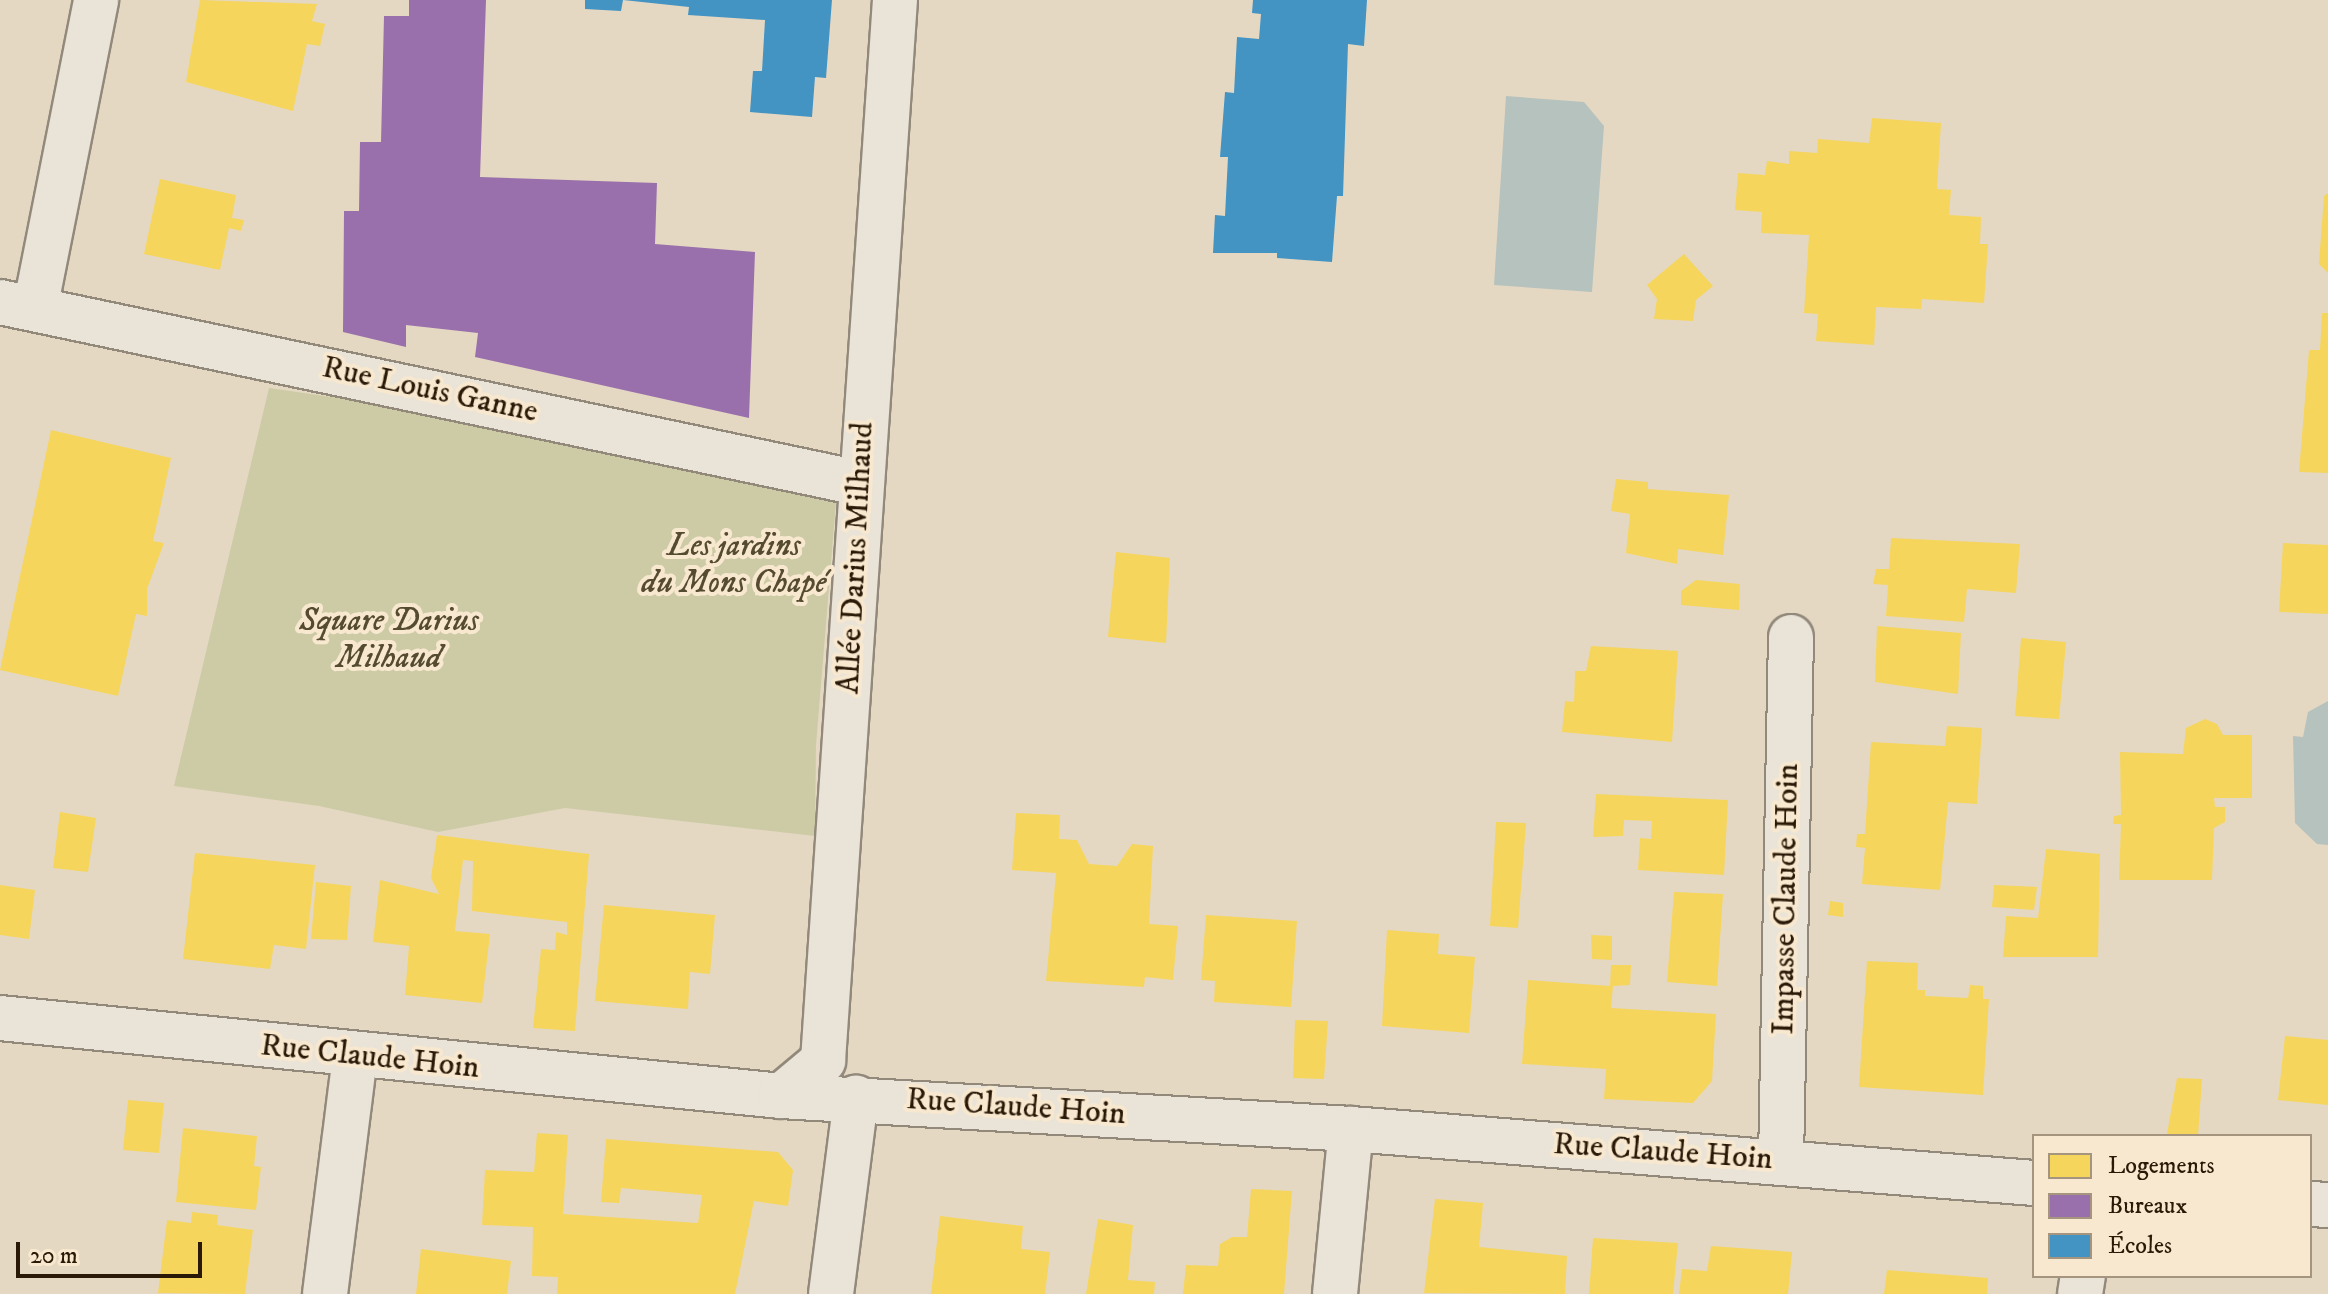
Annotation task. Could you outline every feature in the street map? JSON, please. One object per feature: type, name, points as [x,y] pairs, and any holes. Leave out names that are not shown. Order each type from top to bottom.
[{"type":"street","points":[[18,305],[96,0]]},
{"type":"street","name":"Allée Darius Milhaud","points":[[781,1096],[823,1061],[859,483],[895,0]]},
{"type":"street","name":"Rue Louis Ganne","points":[[18,305],[859,483]]},
{"type":"street","name":"Impasse Claude Hoin","points":[[1781,1161],[1791,637]]},
{"type":"street","name":"Rue Claude Hoin","points":[[0,1018],[355,1056],[781,1096],[1351,1129],[2032,1183]]},
{"type":"street","points":[[325,1294],[355,1056]]},
{"type":"street","points":[[831,1294],[856,1098]]},
{"type":"street","points":[[1335,1294],[1351,1129]]},
{"type":"green space","name":"Square Darius Milhaud","points":[[269,388],[583,433],[837,490],[816,745],[815,836],[565,808],[438,832],[319,806],[174,786]]},
{"type":"shaded area","points":[[1506,96],[1584,102],[1604,126],[1592,292],[1494,285]]},
{"type":"shaded area","points":[[2328,701],[2328,845],[2317,844],[2295,823],[2293,736],[2303,737],[2308,712]]},
{"type":"building: Logements","points":[[200,0],[317,4],[312,21],[325,24],[320,46],[307,44],[293,111],[186,82]]},
{"type":"building: Logements","points":[[1872,118],[1941,123],[1937,189],[1951,190],[1949,215],[1981,217],[1980,244],[1988,244],[1984,303],[1922,299],[1921,309],[1876,307],[1874,345],[1816,341],[1818,314],[1804,313],[1809,235],[1761,233],[1762,212],[1735,210],[1738,173],[1765,175],[1767,161],[1789,164],[1789,151],[1817,153],[1818,139],[1869,143]]},
{"type":"building: Logements","points":[[160,179],[236,195],[232,218],[244,220],[241,231],[229,228],[220,270],[144,254]]},
{"type":"building: Logements","points":[[2328,193],[2328,273],[2319,264],[2324,196]]},
{"type":"building: Logements","points":[[1684,254],[1713,286],[1696,300],[1693,321],[1654,319],[1657,299],[1647,285]]},
{"type":"building: Logements","points":[[2322,313],[2328,313],[2328,473],[2299,472],[2309,350],[2320,350]]},
{"type":"building: Logements","points":[[51,430],[171,458],[153,541],[164,543],[147,589],[147,616],[136,614],[118,696],[0,670]]},
{"type":"building: Logements","points":[[1616,479],[1648,482],[1648,489],[1729,495],[1723,555],[1678,549],[1677,564],[1626,553],[1630,514],[1611,511]]},
{"type":"building: Logements","points":[[1891,538],[2020,544],[2016,593],[1967,589],[1964,622],[1886,616],[1888,585],[1873,584],[1876,569],[1889,569]]},
{"type":"building: Logements","points":[[2283,543],[2328,545],[2328,614],[2279,612]]},
{"type":"building: Logements","points":[[1116,552],[1170,558],[1166,643],[1108,637]]},
{"type":"building: Logements","points":[[1696,580],[1740,584],[1739,610],[1681,605],[1681,591]]},
{"type":"building: Logements","points":[[1877,626],[1961,633],[1958,694],[1875,682]]},
{"type":"building: Logements","points":[[2021,638],[2066,642],[2059,719],[2015,716]]},
{"type":"building: Logements","points":[[1591,646],[1678,651],[1672,742],[1562,732],[1565,701],[1574,702],[1575,671],[1586,671]]},
{"type":"building: Logements","points":[[2205,719],[2217,724],[2223,735],[2252,735],[2252,798],[2214,798],[2215,807],[2225,807],[2225,822],[2214,828],[2212,880],[2119,880],[2121,824],[2113,824],[2114,816],[2121,815],[2120,752],[2183,754],[2186,728]]},
{"type":"building: Logements","points":[[1947,726],[1982,728],[1977,804],[1948,802],[1940,890],[1862,884],[1865,848],[1856,847],[1857,834],[1865,834],[1871,742],[1945,746]]},
{"type":"building: Logements","points":[[1596,794],[1728,800],[1724,875],[1638,870],[1640,838],[1651,839],[1652,821],[1624,820],[1623,836],[1593,837]]},
{"type":"building: Logements","points":[[60,812],[96,818],[88,872],[53,868]]},
{"type":"building: Logements","points":[[1016,813],[1060,815],[1059,839],[1077,840],[1089,864],[1117,866],[1132,844],[1153,846],[1149,924],[1178,926],[1173,980],[1145,977],[1144,987],[1046,981],[1056,873],[1012,870]]},
{"type":"building: Logements","points":[[1496,822],[1526,823],[1518,928],[1490,926]]},
{"type":"building: Logements","points":[[437,835],[589,854],[575,1031],[533,1028],[541,949],[555,950],[556,932],[567,935],[567,922],[472,911],[473,861],[463,860],[455,931],[490,934],[482,1003],[405,995],[409,946],[373,942],[380,880],[439,894],[431,878]]},
{"type":"building: Logements","points":[[2046,849],[2100,854],[2098,957],[2003,957],[2006,916],[2038,918]]},
{"type":"building: Logements","points":[[195,853],[315,865],[306,949],[274,945],[270,969],[183,959]]},
{"type":"building: Logements","points":[[316,882],[351,886],[347,940],[311,939]]},
{"type":"building: Logements","points":[[0,885],[35,890],[29,939],[0,935]]},
{"type":"building: Logements","points":[[1994,885],[2037,887],[2034,910],[1992,907]]},
{"type":"building: Logements","points":[[1674,892],[1723,894],[1717,986],[1667,982]]},
{"type":"building: Logements","points":[[1830,901],[1843,903],[1843,917],[1828,915]]},
{"type":"building: Logements","points":[[604,905],[715,915],[710,974],[690,972],[688,1009],[595,1001]]},
{"type":"building: Logements","points":[[1206,915],[1297,921],[1291,1007],[1214,1002],[1215,981],[1201,980]]},
{"type":"building: Logements","points":[[1387,930],[1439,934],[1438,954],[1475,957],[1469,1033],[1382,1026]]},
{"type":"building: Logements","points":[[1591,935],[1612,936],[1612,960],[1592,959]]},
{"type":"building: Logements","points":[[1867,961],[1918,963],[1917,990],[1925,990],[1925,996],[1968,998],[1970,985],[1983,986],[1983,999],[1989,999],[1983,1095],[1859,1087]]},
{"type":"building: Logements","points":[[1611,965],[1631,965],[1630,985],[1613,986],[1611,1008],[1716,1014],[1712,1081],[1693,1103],[1604,1099],[1606,1069],[1522,1064],[1528,980],[1610,986]]},
{"type":"building: Logements","points":[[1295,1020],[1328,1021],[1324,1079],[1293,1078]]},
{"type":"building: Logements","points":[[2285,1036],[2328,1040],[2328,1105],[2278,1100]]},
{"type":"building: Logements","points":[[2177,1078],[2202,1079],[2198,1134],[2167,1134]]},
{"type":"building: Logements","points":[[128,1100],[164,1103],[159,1153],[123,1150]]},
{"type":"building: Logements","points":[[183,1128],[257,1136],[254,1166],[261,1167],[256,1210],[176,1202]]},
{"type":"building: Logements","points":[[537,1133],[568,1135],[563,1214],[698,1223],[702,1195],[621,1188],[619,1203],[601,1202],[606,1139],[778,1152],[793,1170],[788,1206],[754,1201],[735,1294],[557,1294],[558,1277],[532,1276],[533,1227],[482,1225],[485,1170],[534,1172]]},
{"type":"building: Logements","points":[[1251,1189],[1292,1191],[1284,1294],[1183,1294],[1186,1265],[1218,1266],[1220,1244],[1232,1237],[1247,1237]]},
{"type":"building: Logements","points":[[1435,1199],[1483,1203],[1479,1247],[1567,1256],[1565,1294],[1424,1293]]},
{"type":"building: Logements","points":[[192,1212],[218,1215],[217,1225],[253,1230],[245,1294],[158,1293],[167,1220],[191,1223]]},
{"type":"building: Logements","points":[[940,1216],[1023,1226],[1021,1249],[1050,1252],[1045,1294],[931,1294]]},
{"type":"building: Logements","points":[[1098,1219],[1133,1225],[1128,1280],[1155,1282],[1154,1294],[1086,1294]]},
{"type":"building: Logements","points":[[1593,1238],[1678,1243],[1673,1294],[1589,1294]]},
{"type":"building: Logements","points":[[1711,1246],[1792,1252],[1788,1294],[1679,1294],[1682,1269],[1707,1271]]},
{"type":"building: Logements","points":[[421,1249],[511,1261],[507,1294],[416,1294]]},
{"type":"building: Logements","points":[[1887,1270],[1988,1278],[1987,1294],[1884,1294]]},
{"type":"building: Bureaux","points":[[409,0],[486,0],[480,177],[657,183],[655,244],[755,252],[749,418],[475,357],[478,333],[406,325],[406,347],[343,332],[344,211],[359,211],[360,142],[381,142],[384,16],[409,16]]},
{"type":"building: Écoles","points":[[585,0],[623,0],[621,11],[585,9]]},
{"type":"building: Écoles","points":[[623,0],[832,0],[826,78],[815,77],[812,117],[750,112],[753,71],[762,71],[765,20],[688,15],[689,7]]},
{"type":"building: Écoles","points":[[1253,0],[1367,0],[1364,46],[1348,44],[1343,196],[1337,196],[1332,262],[1277,258],[1277,253],[1213,253],[1215,215],[1225,216],[1228,157],[1220,157],[1225,92],[1234,93],[1237,37],[1259,39],[1261,14],[1252,13]]},
{"type":"park label","name":"Les jardins du Mons Chapé","points":[[734,566]]}]
